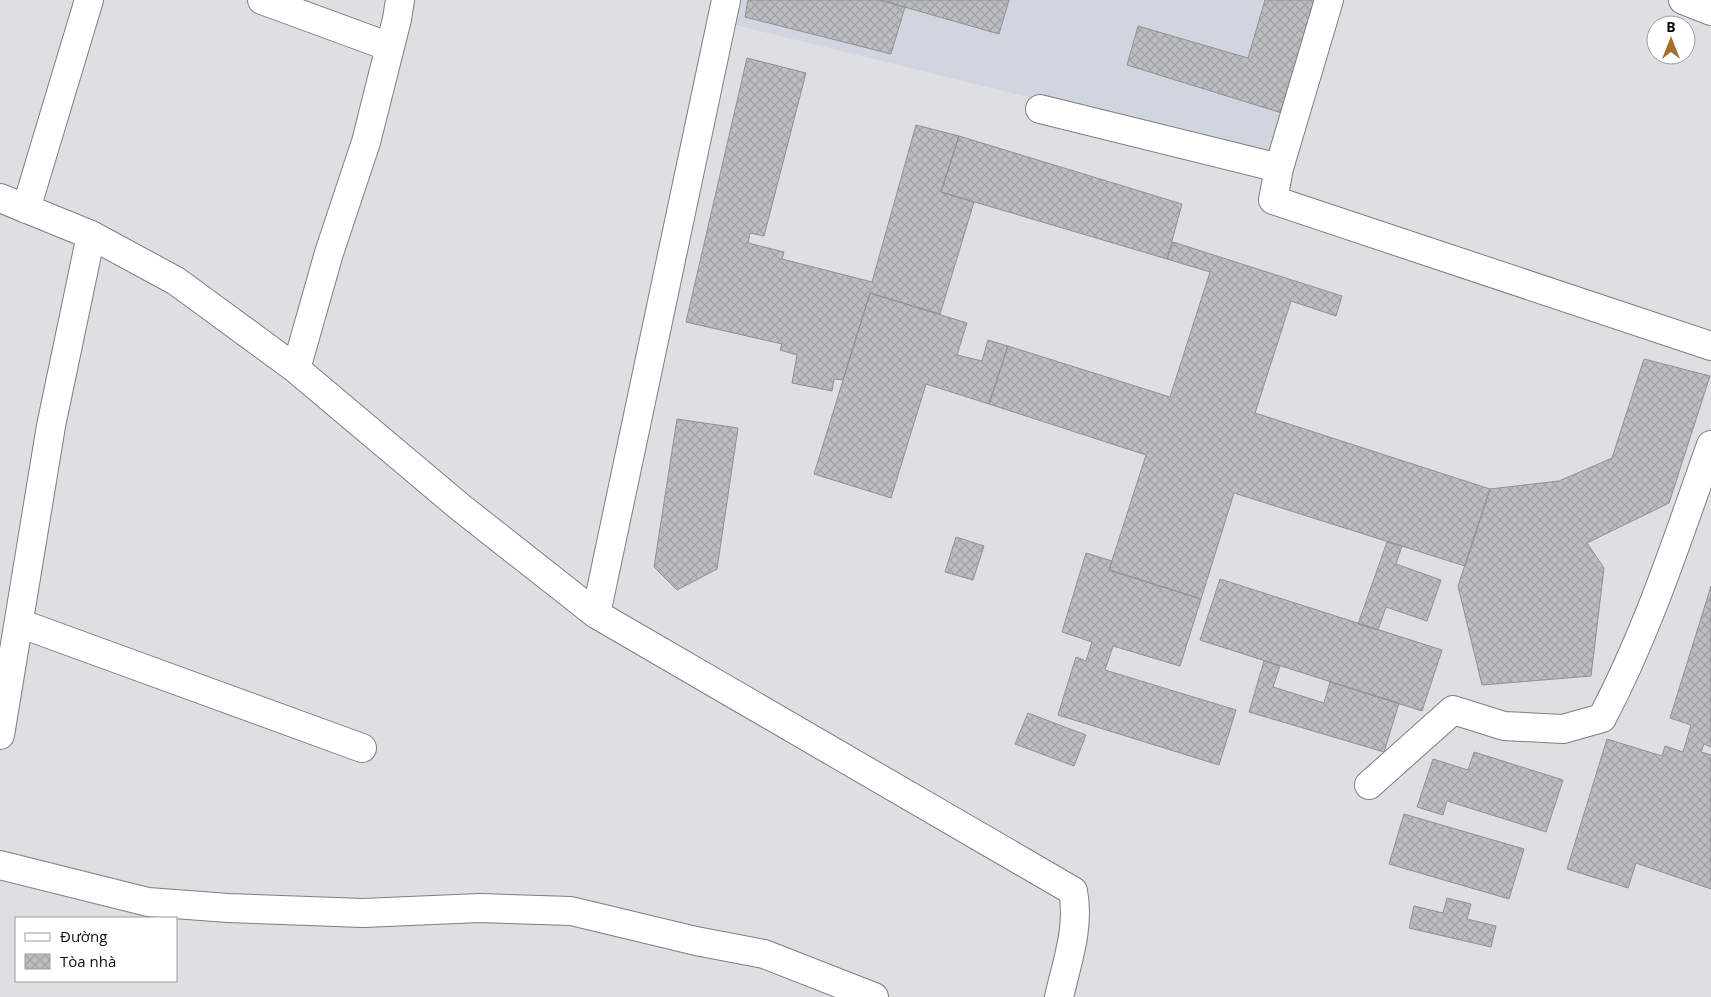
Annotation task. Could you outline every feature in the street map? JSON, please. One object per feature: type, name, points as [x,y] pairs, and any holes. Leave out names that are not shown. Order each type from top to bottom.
[{"type":"street","points":[[26,209],[89,0]]},
{"type":"street","points":[[262,0],[390,47]]},
{"type":"street","points":[[296,369],[330,253],[366,142],[400,0]]},
{"type":"street","points":[[596,614],[726,0]]},
{"type":"street","points":[[1328,0],[1279,168],[1273,200],[1711,346]]},
{"type":"street","points":[[1682,0],[1711,10]]},
{"type":"street","points":[[1040,109],[1279,168]]},
{"type":"street","points":[[0,198],[91,235],[176,281],[296,369],[453,501],[596,614],[1073,891],[1076,908],[1075,930],[1059,997]]},
{"type":"street","points":[[0,735],[51,426],[91,235]]},
{"type":"street","points":[[1369,785],[1453,710],[1504,726],[1563,729],[1602,718],[1624,677],[1663,579],[1711,445]]},
{"type":"street","points":[[19,623],[362,748]]},
{"type":"street","points":[[0,865],[157,903],[228,908],[363,913],[480,908],[571,911],[696,941],[764,954],[874,997]]},
{"type":"shaded area","points":[[736,0],[1318,0],[1272,157],[732,24]]},
{"type":"building","points":[[748,0],[880,0],[905,7],[891,54],[745,17]]},
{"type":"building","points":[[880,0],[1009,0],[999,34]]},
{"type":"building","points":[[1265,0],[1318,0],[1285,114],[1127,65],[1138,26],[1248,58]]},
{"type":"building","points":[[747,58],[806,73],[764,236],[750,233],[748,243],[784,252],[782,259],[872,282],[916,125],[959,136],[941,192],[974,202],[940,314],[870,293],[843,380],[834,379],[832,391],[792,383],[797,355],[780,350],[782,344],[686,322]]},
{"type":"building","points":[[959,136],[1182,204],[1167,259],[941,192]]},
{"type":"building","points":[[1173,242],[1342,296],[1336,316],[1291,301],[1255,413],[1490,489],[1465,566],[1234,493],[1201,599],[1109,570],[1146,455],[989,404],[1008,346],[1170,397],[1210,272],[1167,259]]},
{"type":"building","points":[[870,293],[967,323],[957,355],[982,361],[988,340],[1008,346],[989,404],[926,384],[891,498],[814,474]]},
{"type":"building","points":[[1644,359],[1710,376],[1669,503],[1587,543],[1604,568],[1591,676],[1482,685],[1458,586],[1490,489],[1559,481],[1612,458]]},
{"type":"building","points":[[677,419],[738,428],[717,569],[677,590],[654,567]]},
{"type":"building","points":[[956,537],[984,546],[973,580],[945,572]]},
{"type":"building","points":[[1387,542],[1402,546],[1396,564],[1441,580],[1427,621],[1386,607],[1378,630],[1358,624]]},
{"type":"building","points":[[1086,553],[1112,561],[1109,570],[1201,599],[1180,666],[1113,646],[1105,670],[1236,710],[1219,765],[1058,715],[1076,657],[1086,661],[1092,642],[1062,632]]},
{"type":"building","points":[[1220,579],[1442,650],[1422,711],[1200,640]]},
{"type":"building","points":[[1711,586],[1711,747],[1704,744],[1701,752],[1711,755],[1711,889],[1636,863],[1628,888],[1567,869],[1607,739],[1662,756],[1665,746],[1683,752],[1691,725],[1670,718]]},
{"type":"building","points":[[1264,661],[1280,666],[1273,687],[1324,703],[1330,682],[1399,703],[1384,752],[1249,712]]},
{"type":"building","points":[[1028,713],[1086,735],[1074,766],[1015,744]]},
{"type":"building","points":[[1474,752],[1563,780],[1546,832],[1447,801],[1443,815],[1417,807],[1433,759],[1468,770]]},
{"type":"building","points":[[1404,814],[1524,849],[1509,899],[1389,864]]},
{"type":"building","points":[[1447,898],[1471,904],[1467,919],[1496,926],[1491,947],[1409,928],[1414,906],[1443,913]]}]
